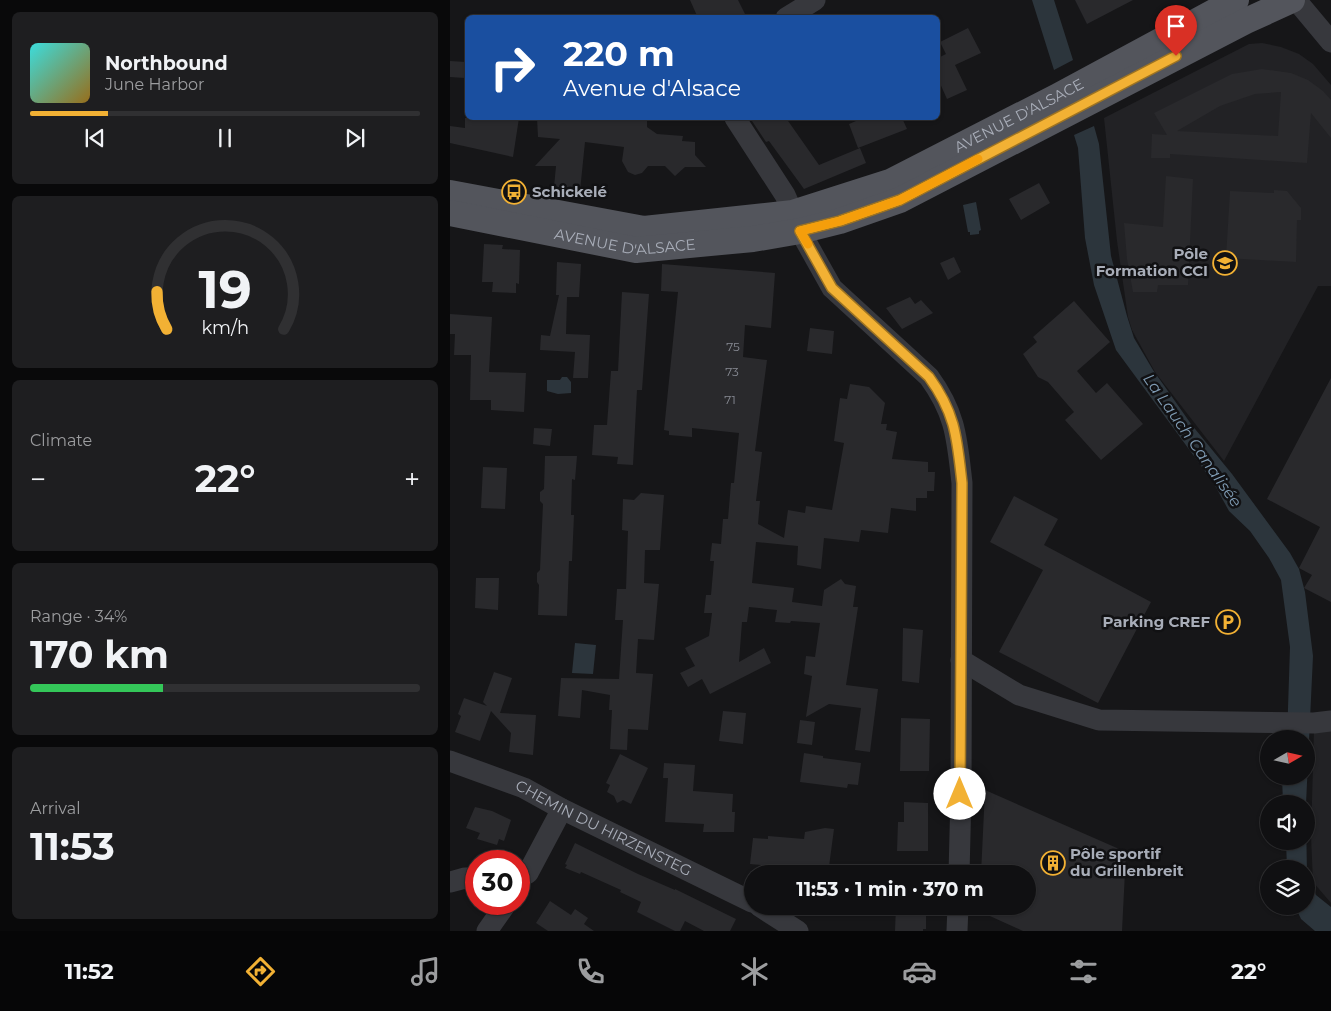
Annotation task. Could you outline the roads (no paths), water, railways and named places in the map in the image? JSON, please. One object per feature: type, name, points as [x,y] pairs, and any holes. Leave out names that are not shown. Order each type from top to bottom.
[{"type":"main road","name":"AVENUE D'ALSACE","points":[[450,214],[636,250],[753,239],[890,182],[1058,96],[1236,0]]},
{"type":"main road","name":"AVENUE D'ALSACE","points":[[450,193],[644,229],[840,221],[900,200],[1246,20],[1294,0]]},
{"type":"street","points":[[791,15],[815,0]]},
{"type":"street","points":[[1294,0],[1331,42]]},
{"type":"street","points":[[737,120],[785,194],[797,222],[832,288],[929,377],[941,394],[950,412],[958,442],[962,483],[958,865]]},
{"type":"street","points":[[961,660],[1019,695],[1099,720],[1322,722]]},
{"type":"street","name":"CHEMIN DU HIRZENSTEG","points":[[450,761],[524,788],[562,809],[744,898]]},
{"type":"street","points":[[530,869],[562,809]]},
{"type":"street","points":[[450,882],[465,878]]},
{"type":"street","points":[[487,931],[498,915]]},
{"type":"street","points":[[773,915],[798,931]]},
{"type":"street","points":[[957,931],[958,915]]},
{"type":"water","points":[[1032,0],[1054,0],[1073,60],[1054,70]]},
{"type":"water","name":"La Lauch Canalisée","points":[[1094,126],[1099,144],[1111,256],[1134,338],[1153,370],[1191,424],[1232,474],[1290,553],[1299,569],[1305,592],[1313,656],[1310,730],[1287,730],[1290,647],[1281,580],[1269,558],[1250,531],[1229,511],[1213,482],[1116,350],[1094,285],[1085,238],[1078,148],[1074,135]]},
{"type":"water","points":[[976,202],[981,230],[979,234],[970,235],[963,205]]},
{"type":"water","points":[[562,377],[567,377],[571,382],[571,393],[558,394],[547,391],[547,380],[560,380]]},
{"type":"water","points":[[575,643],[596,645],[593,674],[572,673]]},
{"type":"water","points":[[1282,785],[1307,785],[1306,795],[1283,795]]},
{"type":"water","points":[[1286,850],[1307,850],[1307,860],[1287,860]]},
{"type":"water","points":[[1315,893],[1331,907],[1331,931],[1315,931],[1301,919],[1299,915],[1315,915]]},
{"type":"place","name":"Schickelé","points":[[514,192]]},
{"type":"place","name":"Pôle Formation CCI","points":[[1225,263]]},
{"type":"place","name":"Parking CREF","points":[[1228,622]]},
{"type":"place","name":"Pôle sportif du Grillenbreit","points":[[1053,863]]}]
